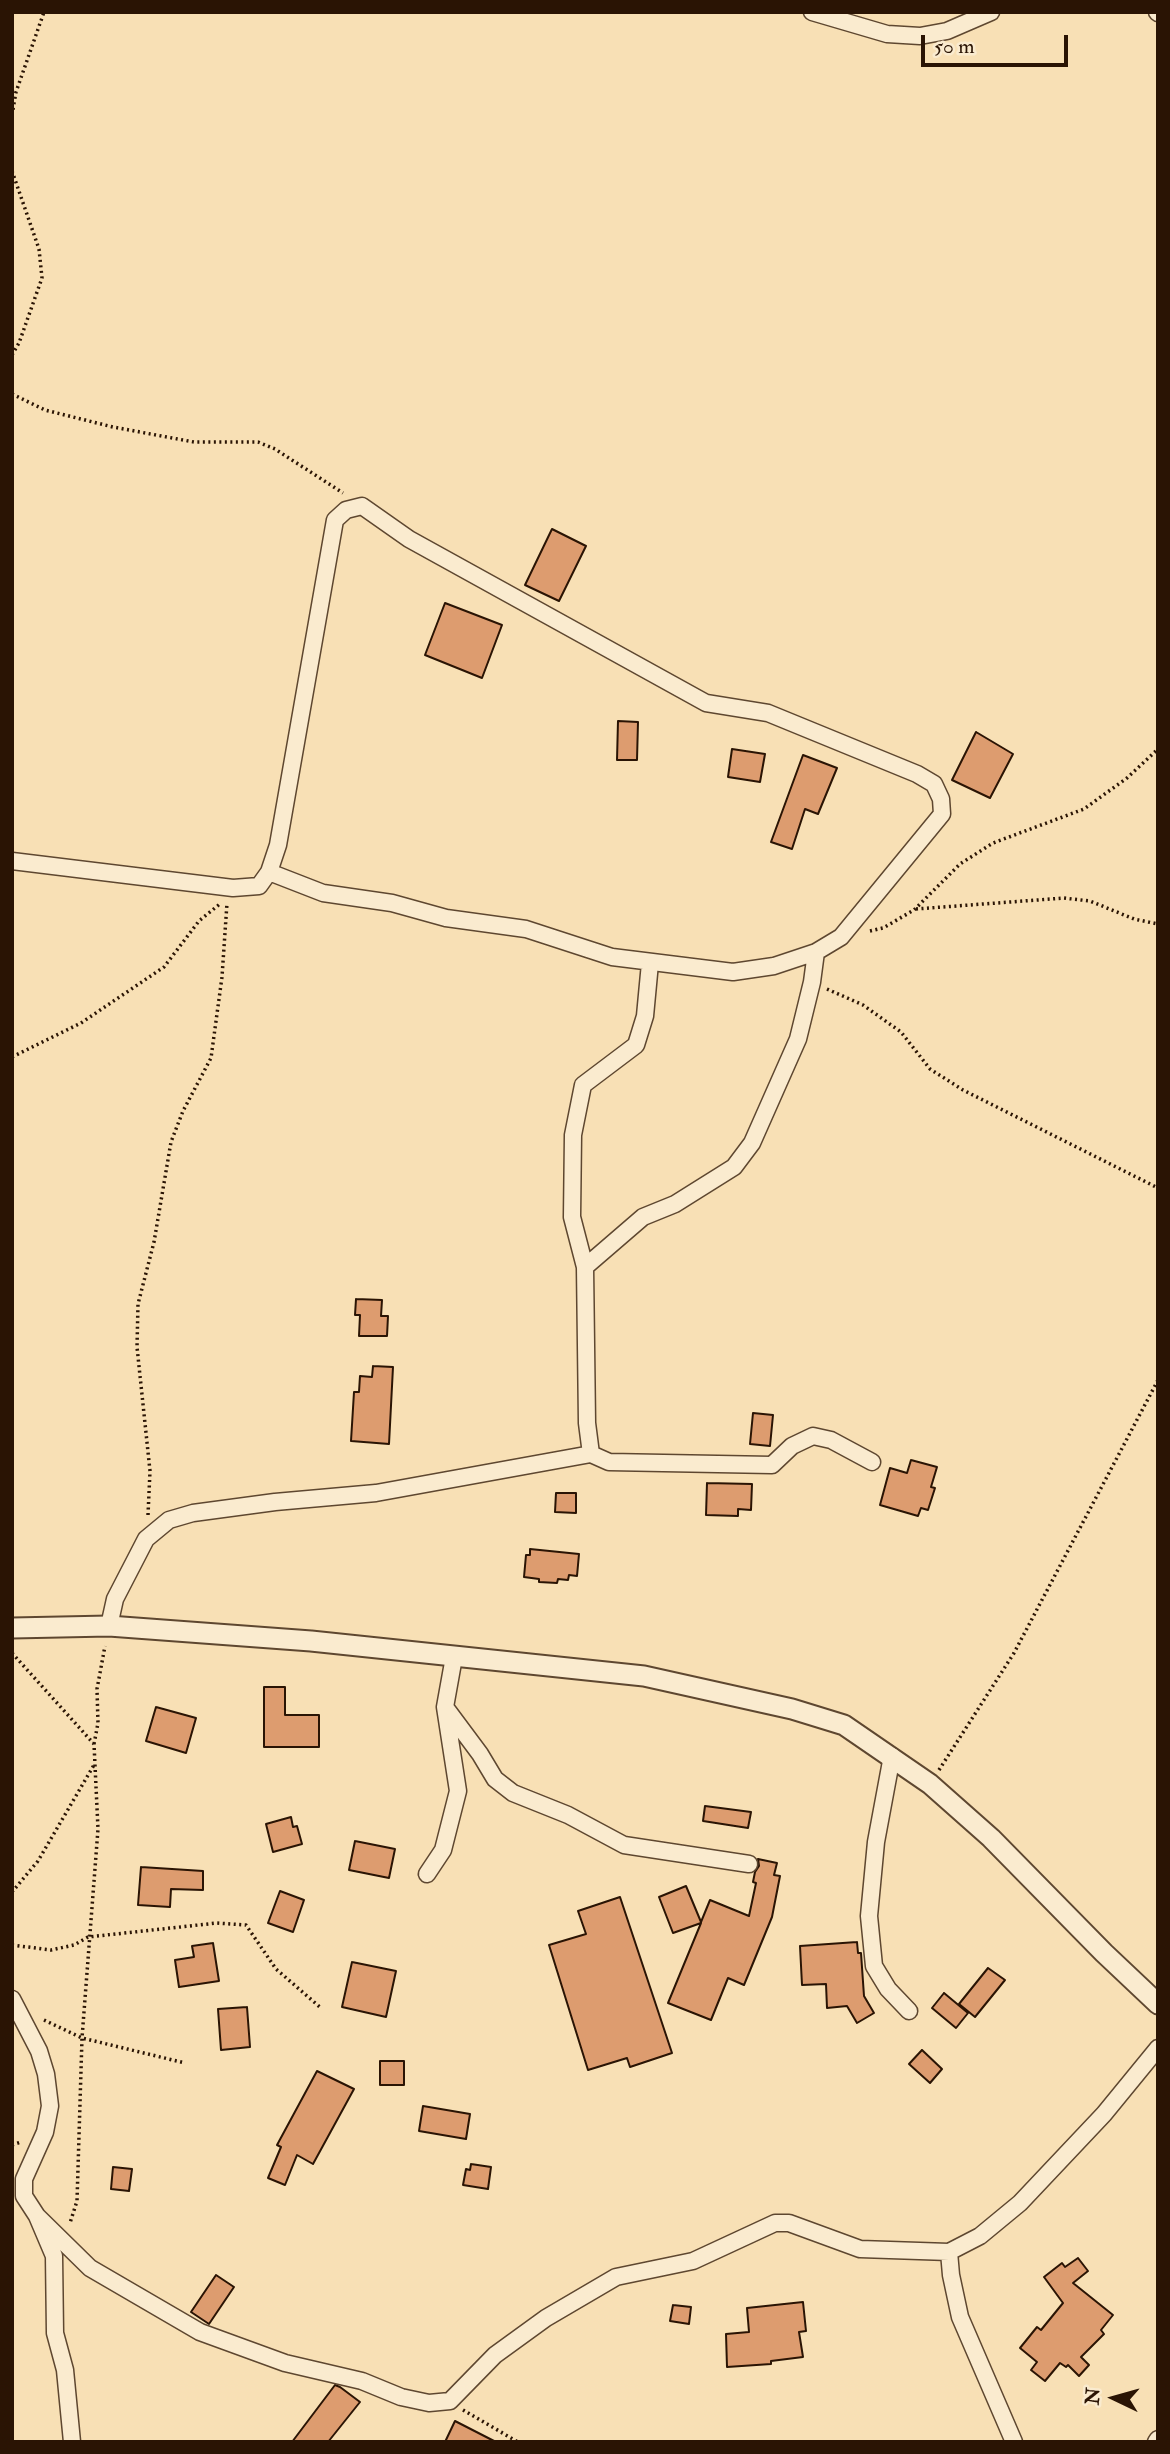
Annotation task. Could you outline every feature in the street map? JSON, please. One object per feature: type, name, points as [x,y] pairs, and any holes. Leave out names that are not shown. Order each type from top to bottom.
[{"type":"street","points":[[812,12],[887,34],[920,36],[947,31],[991,12]]},
{"type":"street","points":[[12,861],[233,888],[259,886],[270,872],[278,845],[335,520],[346,510],[362,506],[409,539],[706,703],[768,713],[917,774],[934,785],[941,799],[942,814],[841,937],[816,952],[774,966],[733,972],[612,957],[526,929],[446,918],[391,903],[323,893],[270,872]]},
{"type":"street","points":[[585,1267],[643,1217],[675,1203],[734,1167],[752,1143],[797,1039],[812,982],[816,952]]},
{"type":"street","points":[[591,1454],[587,1423],[585,1267],[572,1217],[573,1135],[583,1085],[636,1045],[645,1016],[650,963]]},
{"type":"street","points":[[109,1626],[115,1599],[146,1539],[169,1520],[193,1513],[376,1493],[591,1454],[609,1462],[772,1465],[792,1446],[813,1436],[831,1440],[872,1462]]},
{"type":"street","points":[[12,1628],[109,1626],[311,1641],[644,1676],[792,1709],[844,1725],[930,1784],[991,1838],[1158,2004]]},
{"type":"street","points":[[427,1874],[443,1850],[458,1791],[445,1707],[454,1657]]},
{"type":"street","points":[[445,1707],[495,1779],[513,1793],[568,1815],[624,1845],[749,1864]]},
{"type":"street","points":[[892,1756],[876,1842],[869,1916],[874,1966],[888,1989],[909,2011]]},
{"type":"street","points":[[12,1999],[39,2052],[46,2074],[50,2106],[45,2132],[24,2179],[24,2196],[37,2217],[54,2256],[55,2333],[65,2370],[72,2442]]},
{"type":"street","points":[[37,2217],[90,2268],[200,2332],[285,2363],[362,2381],[401,2398],[429,2403],[450,2401],[505,2347],[546,2318],[616,2277],[692,2261],[775,2223],[789,2223],[860,2249],[949,2252],[980,2236],[1020,2203],[1104,2113],[1158,2048]]},
{"type":"street","points":[[949,2252],[960,2317],[1013,2442]]},
{"type":"path","points":[[12,115],[16,92],[44,12]]},
{"type":"path","points":[[12,171],[39,249],[42,278],[19,343],[12,355]]},
{"type":"path","points":[[12,394],[45,410],[126,430],[194,442],[258,442],[275,449],[362,506]]},
{"type":"path","points":[[841,937],[883,928],[914,909],[960,864],[993,843],[1084,809],[1127,778],[1158,749]]},
{"type":"path","points":[[12,1057],[80,1023],[164,967],[199,921],[228,898],[222,977],[211,1058],[183,1111],[171,1142],[154,1242],[138,1304],[137,1347],[150,1471],[146,1539]]},
{"type":"path","points":[[914,909],[1064,898],[1090,901],[1134,919],[1158,924]]},
{"type":"path","points":[[812,982],[863,1005],[901,1032],[930,1069],[963,1090],[1158,1188]]},
{"type":"path","points":[[930,1784],[1014,1653],[1158,1380]]},
{"type":"path","points":[[64,2242],[77,2201],[82,2038],[97,1829],[94,1744],[98,1723],[97,1689],[109,1626]]},
{"type":"path","points":[[12,1653],[94,1744]]},
{"type":"path","points":[[12,1892],[37,1861],[95,1764]]},
{"type":"path","points":[[12,1945],[51,1950],[74,1945],[88,1937],[217,1923],[246,1925],[276,1969],[321,2008]]},
{"type":"path","points":[[38,2015],[82,2038],[185,2063]]},
{"type":"path","points":[[450,2401],[518,2442]]},
{"type":"building","points":[[552,529],[586,546],[559,601],[525,585]]},
{"type":"building","points":[[445,603],[502,625],[482,678],[425,655]]},
{"type":"building","points":[[618,721],[638,722],[637,760],[617,760]]},
{"type":"building","points":[[976,732],[1013,754],[990,798],[952,780]]},
{"type":"building","points":[[732,749],[765,754],[760,782],[728,777]]},
{"type":"building","points":[[803,755],[837,768],[818,814],[805,809],[792,849],[771,842]]},
{"type":"building","points":[[356,1299],[382,1300],[381,1316],[388,1316],[387,1336],[359,1336],[360,1315],[355,1315]]},
{"type":"building","points":[[373,1366],[393,1367],[389,1444],[351,1441],[354,1392],[359,1392],[360,1376],[372,1377]]},
{"type":"building","points":[[753,1413],[773,1415],[770,1446],[750,1444]]},
{"type":"building","points":[[911,1460],[937,1467],[931,1487],[935,1488],[928,1510],[921,1508],[918,1516],[880,1505],[890,1468],[907,1473]]},
{"type":"building","points":[[707,1483],[752,1484],[751,1510],[738,1509],[738,1516],[706,1515]]},
{"type":"building","points":[[556,1493],[576,1493],[576,1513],[555,1512]]},
{"type":"building","points":[[530,1549],[579,1554],[577,1576],[569,1575],[568,1580],[558,1579],[557,1583],[539,1582],[539,1579],[524,1577],[526,1555],[530,1555]]},
{"type":"building","points":[[264,1687],[285,1687],[285,1715],[319,1715],[319,1747],[264,1747]]},
{"type":"building","points":[[156,1707],[196,1718],[186,1753],[146,1741]]},
{"type":"building","points":[[705,1806],[751,1812],[748,1828],[703,1821]]},
{"type":"building","points":[[291,1817],[293,1827],[297,1826],[302,1844],[273,1852],[266,1824]]},
{"type":"building","points":[[355,1841],[395,1849],[389,1878],[349,1870]]},
{"type":"building","points":[[758,1859],[777,1863],[774,1875],[780,1876],[772,1917],[744,1985],[728,1978],[711,2020],[668,2003],[701,1923],[673,1933],[659,1897],[686,1886],[701,1922],[710,1900],[749,1916]]},
{"type":"building","points":[[141,1867],[203,1871],[203,1890],[171,1889],[170,1907],[138,1905]]},
{"type":"building","points":[[280,1891],[304,1900],[293,1932],[268,1923]]},
{"type":"building","points":[[620,1897],[672,2053],[630,2067],[627,2058],[588,2070],[549,1945],[586,1934],[578,1911]]},
{"type":"building","points":[[857,1942],[858,1953],[861,1953],[864,1996],[874,2013],[857,2023],[847,2006],[827,2008],[826,1984],[802,1985],[800,1946]]},
{"type":"building","points":[[213,1943],[219,1981],[179,1987],[175,1960],[194,1957],[192,1946]]},
{"type":"building","points":[[352,1962],[396,1971],[386,2017],[342,2007]]},
{"type":"building","points":[[988,1968],[1005,1980],[975,2017],[959,2004]]},
{"type":"building","points":[[944,1993],[968,2013],[956,2028],[932,2008]]},
{"type":"building","points":[[247,2007],[250,2047],[221,2050],[218,2009]]},
{"type":"building","points":[[922,2050],[942,2069],[930,2083],[909,2064]]},
{"type":"building","points":[[380,2061],[404,2061],[404,2085],[380,2085]]},
{"type":"building","points":[[317,2071],[354,2089],[313,2164],[297,2155],[285,2185],[268,2178],[281,2147],[277,2145]]},
{"type":"building","points":[[423,2106],[470,2114],[466,2139],[419,2131]]},
{"type":"building","points":[[471,2164],[491,2167],[488,2189],[463,2185],[466,2169],[470,2170]]},
{"type":"building","points":[[113,2167],[132,2169],[129,2191],[111,2189]]},
{"type":"building","points":[[1078,2258],[1088,2271],[1073,2283],[1113,2315],[1101,2330],[1104,2334],[1081,2357],[1089,2365],[1079,2376],[1068,2365],[1066,2367],[1060,2363],[1045,2381],[1031,2370],[1037,2362],[1020,2348],[1037,2327],[1041,2330],[1063,2303],[1044,2277],[1062,2263],[1065,2267]]},
{"type":"building","points":[[216,2275],[234,2287],[209,2324],[191,2312]]},
{"type":"building","points":[[803,2302],[806,2331],[799,2332],[803,2357],[771,2361],[771,2364],[727,2367],[726,2334],[749,2332],[747,2308]]},
{"type":"building","points":[[673,2305],[691,2307],[689,2324],[670,2321]]},
{"type":"building","points":[[335,2385],[360,2402],[328,2442],[292,2442]]},
{"type":"building","points":[[455,2421],[496,2442],[445,2442]]}]
